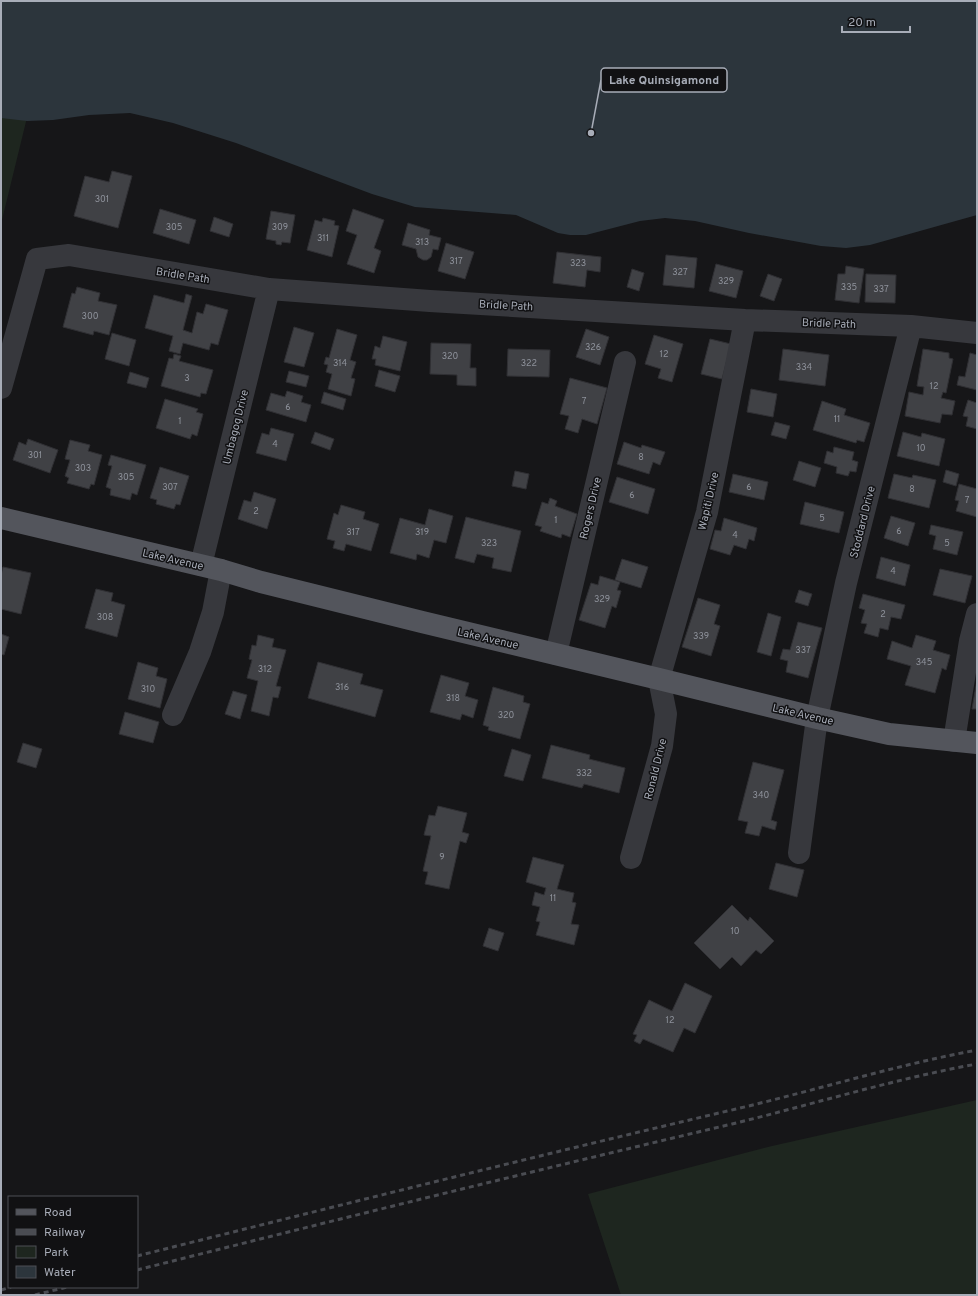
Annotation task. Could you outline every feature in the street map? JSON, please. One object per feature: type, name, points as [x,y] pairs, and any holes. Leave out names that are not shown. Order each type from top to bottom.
[{"type":"main road","name":"Lake Avenue","points":[[1,518],[211,568],[422,622],[817,718],[890,734],[977,743]]},
{"type":"street","name":"Bridle Path","points":[[9,326],[37,259],[69,255],[269,289],[430,301],[745,320],[911,326],[977,333]]},
{"type":"street","name":"Umbagog Drive","points":[[173,715],[200,652],[213,612],[211,568],[269,289]]},
{"type":"street","name":"Wapiti Drive","points":[[659,679],[707,512],[745,320]]},
{"type":"street","points":[[1,388],[9,326]]},
{"type":"street","name":"Stoddard Drive","points":[[799,853],[817,718],[846,583],[911,326]]},
{"type":"street","name":"Rogers Drive","points":[[556,654],[625,362]]},
{"type":"street","points":[[954,741],[970,641],[977,614]]},
{"type":"street","name":"Ronald Drive","points":[[631,858],[662,746],[666,710],[659,679]]},
{"type":"green space","points":[[1,85],[33,93],[1,224]]},
{"type":"green space","points":[[977,1100],[977,1295],[621,1295],[588,1194],[772,1146]]},
{"type":"water","points":[[1,1],[977,1],[977,215],[870,245],[846,248],[821,246],[749,233],[695,221],[665,218],[640,221],[586,235],[570,235],[558,233],[516,215],[415,207],[372,194],[236,143],[173,123],[130,113],[89,115],[53,120],[27,121],[1,118]]},
{"type":"building","points":[[112,171],[132,176],[118,228],[74,216],[85,176],[109,182]]},
{"type":"building","points":[[160,209],[196,220],[189,244],[153,233]]},
{"type":"building","points":[[353,209],[384,220],[374,248],[381,251],[374,273],[347,264],[357,235],[346,231]]},
{"type":"building","points":[[271,211],[295,215],[290,243],[282,242],[281,245],[276,244],[276,241],[266,239]]},
{"type":"building","points":[[214,217],[233,224],[229,237],[210,231]]},
{"type":"building","points":[[323,218],[335,221],[334,225],[339,226],[332,257],[307,250],[315,220],[322,222]]},
{"type":"building","points":[[408,223],[430,230],[429,235],[441,238],[438,250],[433,249],[431,257],[427,260],[423,260],[418,257],[416,249],[402,245]]},
{"type":"building","points":[[446,243],[474,252],[465,279],[438,271]]},
{"type":"building","points":[[557,252],[601,257],[600,272],[587,270],[585,287],[553,283]]},
{"type":"building","points":[[666,255],[697,258],[694,288],[663,285]]},
{"type":"building","points":[[716,264],[743,271],[736,298],[709,291]]},
{"type":"building","points":[[846,266],[864,269],[859,303],[835,300],[838,274],[845,274]]},
{"type":"building","points":[[632,269],[644,273],[639,291],[627,287]]},
{"type":"building","points":[[768,274],[782,279],[774,301],[760,296]]},
{"type":"building","points":[[866,274],[896,275],[895,303],[865,302]]},
{"type":"building","points":[[77,287],[100,293],[98,301],[117,305],[109,335],[94,331],[93,335],[63,327],[72,293],[75,294]]},
{"type":"building","points":[[186,294],[192,296],[183,330],[192,333],[197,312],[203,314],[206,304],[228,310],[218,345],[211,343],[209,350],[183,343],[180,354],[169,351],[173,336],[145,328],[154,295],[184,303]]},
{"type":"building","points":[[294,327],[314,333],[304,367],[284,362]]},
{"type":"building","points":[[337,329],[357,335],[350,360],[356,362],[351,378],[355,379],[351,396],[328,389],[332,374],[326,372],[328,365],[324,364],[326,357],[329,358]]},
{"type":"building","points":[[586,329],[609,337],[600,365],[576,357]]},
{"type":"building","points":[[112,333],[136,340],[129,366],[105,359]]},
{"type":"building","points":[[654,335],[683,344],[672,382],[658,378],[661,369],[645,364]]},
{"type":"building","points":[[383,336],[407,342],[400,371],[375,365],[376,359],[372,359],[375,346],[380,348]]},
{"type":"building","points":[[710,339],[731,344],[722,379],[701,374]]},
{"type":"building","points":[[431,343],[471,344],[470,368],[476,368],[476,386],[457,385],[457,375],[430,374]]},
{"type":"building","points":[[508,349],[550,350],[549,377],[507,376]]},
{"type":"building","points":[[783,349],[829,355],[825,386],[779,380]]},
{"type":"building","points":[[923,349],[949,353],[949,358],[953,359],[946,393],[943,392],[941,398],[955,401],[952,415],[942,414],[940,423],[905,416],[909,392],[923,395],[924,387],[917,386]]},
{"type":"building","points":[[970,353],[977,355],[977,390],[957,385],[959,376],[965,377]]},
{"type":"building","points":[[174,354],[181,356],[179,361],[213,370],[206,394],[201,393],[200,397],[161,386],[169,358],[173,359]]},
{"type":"building","points":[[379,370],[400,376],[395,392],[375,386]]},
{"type":"building","points":[[289,371],[309,376],[306,387],[286,382]]},
{"type":"building","points":[[130,372],[149,378],[146,388],[127,383]]},
{"type":"building","points":[[570,378],[607,388],[597,424],[582,419],[578,433],[565,429],[569,416],[560,414]]},
{"type":"building","points":[[751,389],[777,394],[773,417],[747,412]]},
{"type":"building","points":[[287,391],[303,396],[301,402],[311,405],[306,422],[266,410],[271,393],[285,397]]},
{"type":"building","points":[[324,392],[346,399],[343,410],[321,403]]},
{"type":"building","points":[[165,399],[198,409],[196,412],[203,414],[197,436],[192,434],[190,439],[156,428]]},
{"type":"building","points":[[968,400],[977,403],[977,429],[966,426],[968,417],[963,416]]},
{"type":"building","points":[[822,401],[846,409],[844,415],[870,423],[864,442],[857,440],[856,443],[813,430]]},
{"type":"building","points":[[775,422],[790,426],[786,439],[771,435]]},
{"type":"building","points":[[271,428],[294,434],[286,461],[256,453],[262,433],[269,435]]},
{"type":"building","points":[[315,432],[334,439],[330,450],[311,443]]},
{"type":"building","points":[[903,432],[921,437],[922,433],[945,439],[939,466],[897,456]]},
{"type":"building","points":[[28,439],[58,450],[50,473],[13,460],[19,442],[26,445]]},
{"type":"building","points":[[70,440],[90,445],[88,451],[102,455],[94,485],[91,484],[89,489],[67,483],[69,478],[65,476],[70,460],[65,459]]},
{"type":"building","points":[[624,442],[641,448],[642,445],[665,452],[660,465],[653,462],[649,474],[617,464]]},
{"type":"building","points":[[834,447],[854,452],[852,460],[858,462],[856,472],[850,471],[848,476],[836,473],[837,467],[824,463],[827,451],[833,453]]},
{"type":"building","points":[[111,455],[146,465],[137,495],[132,493],[130,500],[110,495],[111,489],[106,487],[112,466],[108,465]]},
{"type":"building","points":[[799,461],[821,468],[815,487],[793,480]]},
{"type":"building","points":[[160,467],[189,476],[180,505],[176,504],[174,509],[156,504],[157,500],[150,498]]},
{"type":"building","points":[[946,470],[959,474],[956,486],[943,482]]},
{"type":"building","points":[[515,471],[529,474],[526,489],[512,486]]},
{"type":"building","points":[[733,474],[768,482],[764,500],[729,492]]},
{"type":"building","points":[[894,474],[912,478],[913,475],[936,480],[929,508],[888,498]]},
{"type":"building","points":[[617,477],[655,489],[648,514],[609,502]]},
{"type":"building","points":[[959,484],[977,489],[977,517],[956,511],[959,501],[955,500]]},
{"type":"building","points":[[254,492],[276,499],[267,529],[238,519],[244,500],[251,502]]},
{"type":"building","points":[[550,498],[557,501],[555,506],[577,514],[570,537],[562,534],[561,538],[540,531],[542,527],[535,525],[542,502],[548,504]]},
{"type":"building","points":[[805,502],[844,512],[839,533],[800,524]]},
{"type":"building","points":[[341,505],[365,512],[363,519],[379,524],[371,551],[346,544],[344,551],[333,548],[335,541],[327,539],[334,513],[338,515]]},
{"type":"building","points":[[429,509],[453,516],[446,543],[434,540],[429,558],[417,554],[416,560],[390,553],[400,518],[425,525]]},
{"type":"building","points":[[891,516],[915,523],[908,546],[884,538]]},
{"type":"building","points":[[466,517],[521,531],[511,572],[492,568],[494,558],[477,554],[474,563],[455,558]]},
{"type":"building","points":[[724,518],[757,528],[754,541],[749,539],[746,549],[734,545],[730,555],[710,549],[715,530],[721,531]]},
{"type":"building","points":[[931,525],[963,532],[957,555],[933,549],[936,536],[929,534]]},
{"type":"building","points":[[881,557],[910,565],[905,586],[876,578]]},
{"type":"building","points":[[622,559],[648,567],[641,588],[615,580]]},
{"type":"building","points":[[3,567],[31,573],[21,614],[1,609],[1,575]]},
{"type":"building","points":[[940,569],[972,576],[965,603],[933,595]]},
{"type":"building","points":[[600,576],[620,582],[617,590],[621,591],[616,608],[612,606],[605,628],[579,620],[591,583],[598,585]]},
{"type":"building","points":[[96,589],[113,593],[111,601],[125,605],[117,637],[85,628]]},
{"type":"building","points":[[799,590],[812,594],[808,606],[795,602]]},
{"type":"building","points":[[863,594],[905,605],[901,619],[891,617],[888,630],[880,628],[878,637],[864,633],[867,624],[861,623],[865,610],[859,608]]},
{"type":"building","points":[[698,598],[720,605],[714,624],[720,626],[711,656],[682,647]]},
{"type":"building","points":[[768,613],[781,617],[771,656],[757,652]]},
{"type":"building","points":[[798,622],[822,628],[808,678],[786,672],[788,661],[780,659],[783,649],[790,650]]},
{"type":"building","points":[[1,634],[9,637],[4,655],[1,654]]},
{"type":"building","points":[[258,635],[274,639],[272,647],[286,650],[276,686],[281,687],[278,698],[273,697],[269,716],[251,711],[258,681],[247,678],[252,660],[249,659],[252,645],[256,646]]},
{"type":"building","points":[[916,635],[936,641],[933,650],[950,655],[946,670],[942,668],[935,693],[905,685],[911,666],[887,659],[892,641],[912,648]]},
{"type":"building","points":[[138,662],[158,668],[156,676],[167,679],[160,708],[128,699]]},
{"type":"building","points":[[318,662],[363,674],[360,684],[383,690],[375,717],[308,698]]},
{"type":"building","points":[[441,675],[469,683],[465,696],[478,700],[473,718],[462,714],[460,720],[430,712]]},
{"type":"building","points":[[977,680],[977,709],[972,709]]},
{"type":"building","points":[[493,687],[524,696],[523,702],[530,704],[520,739],[488,730],[489,727],[483,725]]},
{"type":"building","points":[[233,691],[247,695],[240,719],[225,714]]},
{"type":"building","points":[[125,712],[159,722],[153,743],[119,734]]},
{"type":"building","points":[[23,743],[42,749],[36,768],[17,762]]},
{"type":"building","points":[[551,745],[590,755],[589,759],[625,768],[619,793],[584,784],[582,788],[542,778]]},
{"type":"building","points":[[512,749],[531,755],[523,781],[504,776]]},
{"type":"building","points":[[753,762],[784,770],[771,820],[777,822],[775,830],[762,826],[759,836],[745,833],[748,822],[738,820]]},
{"type":"building","points":[[438,806],[467,813],[462,832],[469,834],[466,843],[460,841],[449,889],[425,884],[428,872],[423,871],[431,836],[424,835],[429,815],[435,816]]},
{"type":"building","points":[[533,857],[564,865],[557,889],[574,893],[572,902],[576,903],[571,924],[579,925],[574,945],[536,935],[540,922],[536,921],[540,907],[532,905],[535,892],[544,895],[546,888],[526,882]]},
{"type":"building","points":[[776,863],[804,870],[797,897],[769,889]]},
{"type":"building","points":[[732,905],[748,921],[750,917],[774,941],[761,954],[756,950],[741,966],[732,957],[720,969],[694,943]]},
{"type":"building","points":[[489,928],[504,933],[498,951],[483,946]]},
{"type":"building","points":[[685,983],[712,996],[695,1033],[684,1028],[673,1052],[643,1039],[640,1044],[634,1041],[637,1035],[633,1034],[649,1000],[672,1011]]},
{"type":"railway","points":[[138,1256],[511,1163],[766,1102],[887,1070],[977,1050]]},
{"type":"railway","points":[[138,1270],[732,1124],[885,1084],[977,1064]]},
{"type":"railway","points":[[1,1290],[8,1288]]},
{"type":"railway","points":[[35,1295],[63,1288]]},
{"type":"place","name":"Lake Quinsigamond","points":[[591,133]]}]
